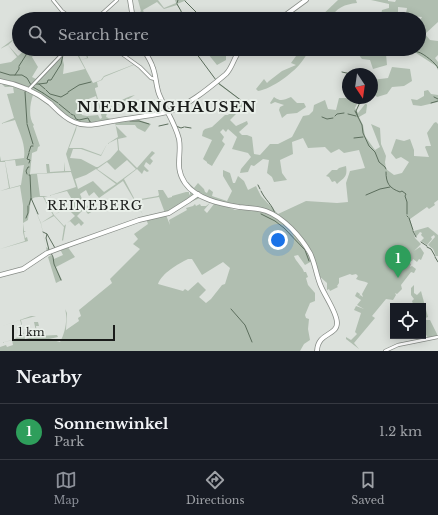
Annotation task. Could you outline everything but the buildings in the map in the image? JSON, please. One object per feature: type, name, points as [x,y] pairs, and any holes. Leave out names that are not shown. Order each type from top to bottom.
[{"type":"main road","points":[[130,0],[132,12]]},
{"type":"main road","points":[[290,12],[306,0]]},
{"type":"main road","points":[[147,56],[151,63],[165,111],[178,138],[180,146],[179,165],[183,179],[191,190],[197,195],[216,202],[239,207],[257,208],[270,213],[293,231],[308,249],[321,288],[337,321],[334,330],[320,340],[317,351]]},
{"type":"main road","points":[[0,81],[12,83],[46,100],[67,119],[82,124],[98,124],[165,111],[190,101],[226,74],[230,70],[237,56]]},
{"type":"main road","points":[[179,165],[186,182],[197,195]]},
{"type":"main road","points":[[0,275],[23,269],[47,253],[139,220],[169,213],[197,195]]},
{"type":"street","points":[[53,0],[63,12]]},
{"type":"street","points":[[104,12],[117,0]]},
{"type":"street","points":[[28,90],[60,56]]},
{"type":"street","points":[[125,56],[140,67],[150,77],[155,79]]},
{"type":"street","points":[[385,351],[398,345],[438,337]]},
{"type":"green space","points":[[138,0],[158,0],[164,8],[176,3],[175,0],[187,0],[177,4],[182,12],[177,5],[164,9],[157,2],[143,10],[144,12],[140,12]]},
{"type":"green space","points":[[338,0],[356,0],[357,3],[341,7],[335,12],[325,12]]},
{"type":"green space","points":[[371,0],[388,0],[395,2],[396,0],[438,0],[438,22],[426,33],[426,12],[406,12],[407,8],[398,7],[398,12],[382,12],[382,10],[389,8],[389,4]]},
{"type":"green space","points":[[426,35],[430,40],[438,41],[438,55],[435,58],[438,62],[438,70],[436,66],[421,56],[426,56]]},
{"type":"green space","points":[[12,40],[8,45],[0,49]]},
{"type":"green space","points":[[16,56],[33,56],[38,67],[32,77],[36,79],[61,56],[62,56],[64,65],[63,74],[85,69],[78,56],[79,56],[93,83],[101,80],[104,76],[135,64],[124,56],[126,56],[138,65],[155,81],[151,80],[136,64],[104,77],[102,80],[97,82],[98,87],[95,89],[102,113],[122,100],[135,95],[109,111],[106,117],[113,120],[104,123],[77,123],[33,95],[30,106],[30,115],[40,146],[38,147],[37,151],[32,153],[30,174],[47,173],[46,164],[49,164],[50,172],[64,171],[65,162],[65,171],[71,171],[66,154],[77,124],[69,148],[82,148],[101,155],[107,144],[118,137],[116,126],[127,137],[118,139],[119,150],[137,168],[152,151],[155,153],[150,158],[153,161],[150,165],[146,162],[144,166],[149,171],[147,172],[144,170],[142,174],[137,169],[124,179],[135,200],[158,196],[158,190],[163,190],[168,198],[186,192],[189,192],[189,195],[190,191],[194,194],[194,196],[165,213],[159,197],[136,201],[143,215],[123,181],[99,198],[94,192],[89,196],[86,190],[80,194],[87,206],[92,203],[95,207],[92,210],[93,211],[88,214],[84,209],[77,216],[84,223],[81,226],[79,223],[75,226],[70,221],[67,223],[75,216],[67,208],[54,215],[64,226],[66,224],[63,241],[64,227],[54,216],[41,223],[53,215],[43,197],[32,199],[28,220],[23,223],[23,205],[20,186],[0,191],[9,188],[5,162],[0,162],[0,156],[1,161],[24,158],[23,143],[15,120],[0,124],[14,118],[7,94],[14,93],[13,87],[5,87],[2,84],[2,81],[0,81],[0,64],[11,62],[17,57]],"holes":[[[96,96],[102,118],[100,119],[98,115],[82,115],[78,105]],[[117,139],[118,150],[110,159],[98,167],[81,159],[70,158],[73,149],[81,149],[101,156],[107,144]],[[15,160],[16,166],[24,165],[21,185],[10,188],[5,161]],[[127,160],[136,169],[117,183],[97,169],[107,162],[115,170]],[[96,169],[116,184],[104,192],[93,181],[78,189],[75,179]],[[71,172],[76,187],[49,196],[67,191],[74,203],[54,215],[44,197],[48,196],[40,196],[37,174]]]},
{"type":"green space","points":[[210,56],[226,56],[226,60],[217,65]]},
{"type":"green space","points":[[296,56],[306,56],[295,70],[283,79],[264,90],[258,91],[256,89],[264,79],[267,83],[282,71],[296,65],[291,63]]},
{"type":"green space","points":[[360,56],[386,56],[387,65],[373,68],[370,60],[362,59]]},
{"type":"green space","points":[[392,67],[410,69],[412,81],[404,86],[392,87],[387,94],[378,97],[378,79],[388,78]]},
{"type":"green space","points":[[218,82],[246,104],[230,120],[236,126],[247,121],[248,124],[239,132],[242,135],[252,137],[254,154],[260,155],[270,144],[278,144],[292,137],[303,116],[309,115],[313,111],[314,105],[325,100],[328,109],[336,110],[339,98],[342,98],[342,104],[357,104],[355,108],[358,113],[366,104],[366,113],[359,117],[363,125],[365,136],[375,150],[380,147],[371,124],[380,128],[381,144],[386,156],[386,169],[394,175],[402,173],[409,162],[401,157],[396,159],[391,153],[396,139],[404,141],[410,139],[414,150],[414,156],[429,157],[425,147],[431,146],[427,133],[434,123],[436,122],[438,124],[438,200],[434,203],[435,205],[429,209],[427,207],[410,219],[415,238],[421,244],[414,251],[420,247],[424,253],[421,260],[419,259],[417,262],[413,259],[412,261],[408,260],[411,264],[410,267],[412,266],[416,269],[414,273],[411,272],[401,285],[402,289],[397,294],[395,293],[396,295],[393,300],[386,299],[372,316],[375,318],[354,343],[359,349],[346,339],[346,337],[351,340],[357,334],[355,332],[361,313],[354,310],[356,306],[364,309],[357,305],[361,300],[355,296],[357,292],[360,294],[359,297],[360,295],[363,297],[362,294],[368,283],[356,279],[358,276],[356,274],[350,274],[339,278],[338,287],[330,291],[329,289],[327,290],[327,283],[318,275],[302,240],[271,213],[217,201],[203,196],[194,190],[187,182],[194,188],[198,183],[205,192],[207,193],[209,189],[213,192],[212,196],[227,201],[232,191],[223,176],[223,170],[230,173],[233,183],[235,183],[238,176],[244,181],[248,190],[256,186],[261,196],[278,214],[306,201],[337,203],[348,202],[346,183],[350,171],[365,168],[359,150],[344,153],[339,149],[331,153],[325,147],[308,148],[303,138],[292,142],[293,154],[280,160],[282,173],[287,180],[274,182],[272,177],[267,173],[269,160],[263,159],[254,166],[251,165],[248,172],[240,173],[241,169],[251,157],[248,153],[232,149],[237,137],[228,129],[226,132],[223,129],[220,132],[224,137],[222,141],[225,144],[212,166],[203,159],[212,140],[202,136],[203,131],[212,127],[225,115],[228,115],[241,101],[217,83]]},
{"type":"green space","points":[[428,90],[431,94],[438,95],[438,102],[421,106],[413,105],[411,99],[417,100],[424,96],[424,91]]},
{"type":"green space","points":[[274,97],[278,100],[282,100],[291,97],[297,103],[304,103],[306,107],[297,113],[287,114],[282,118],[279,110],[280,107],[284,105],[275,102],[271,104],[270,103]]},
{"type":"green space","points":[[130,119],[131,121],[139,120],[151,124],[145,132],[137,128],[135,125],[116,125],[115,122],[123,122],[124,120]]},
{"type":"green space","points":[[346,166],[346,175],[337,184],[335,181],[332,182],[329,177],[326,176],[332,170],[337,170]]},
{"type":"green space","points":[[198,196],[238,209],[225,206],[235,210],[239,210],[240,208],[271,214],[284,223],[295,234],[312,261],[305,265],[298,255],[294,256],[304,272],[306,272],[308,277],[306,278],[308,285],[315,293],[315,301],[310,303],[305,315],[306,318],[309,319],[308,329],[310,340],[304,344],[300,351],[0,351],[0,347],[13,345],[12,340],[24,333],[25,339],[37,336],[57,335],[58,337],[49,339],[60,342],[66,326],[65,309],[67,313],[66,330],[79,321],[78,318],[81,316],[79,310],[112,283],[110,279],[140,249],[133,244],[138,239],[134,234],[148,224],[146,219],[166,215],[170,225],[169,220],[187,210],[186,208],[195,204],[196,206],[200,204],[201,206],[206,206],[210,203],[204,210],[207,213],[214,204],[200,198],[188,203],[173,213]],"holes":[[[188,259],[192,259],[202,275],[223,262],[230,268],[225,284],[222,285],[206,303],[199,297],[206,290],[198,282],[188,291],[185,289],[183,291],[158,284],[163,276],[171,269]]]},
{"type":"green space","points":[[34,207],[41,223],[46,247],[50,250],[47,252],[41,224]]},
{"type":"green space","points":[[23,223],[24,231],[26,231],[24,232],[25,238],[27,237],[28,241],[0,249],[25,241],[23,232]]},
{"type":"green space","points":[[428,227],[438,235],[438,256],[436,256],[433,249],[428,245],[435,237],[434,235],[431,237],[432,239],[427,245],[421,241],[424,238],[421,235],[422,233],[420,232],[416,237],[414,231]]},
{"type":"green space","points":[[67,246],[75,257],[56,267],[62,280],[56,283],[48,257],[51,255],[54,259],[63,255],[60,249]]},
{"type":"green space","points":[[414,285],[414,293],[417,295],[421,291],[424,303],[413,303],[412,301],[414,299],[411,295],[411,288]]},
{"type":"green space","points":[[31,316],[36,316],[21,320],[23,330],[20,320],[0,327]]},
{"type":"green space","points":[[426,320],[430,320],[437,336],[428,338],[426,335]]},
{"type":"green space","points":[[34,322],[38,322],[39,326],[36,326],[37,336]]},
{"type":"waterway","points":[[185,1],[196,12]]},
{"type":"waterway","points":[[177,4],[181,12]]},
{"type":"waterway","points":[[19,66],[25,56]]},
{"type":"waterway","points":[[39,84],[47,83],[48,80],[51,80],[61,64],[63,56]]},
{"type":"waterway","points":[[198,56],[216,80]]},
{"type":"waterway","points":[[426,56],[433,61],[438,68]]},
{"type":"waterway","points":[[15,75],[19,67]]},
{"type":"waterway","points":[[0,72],[10,75],[22,75],[27,78],[31,85]]},
{"type":"waterway","points":[[68,92],[79,85],[91,82]]},
{"type":"waterway","points":[[218,83],[246,104]]},
{"type":"waterway","points":[[35,84],[39,84],[45,89]]},
{"type":"waterway","points":[[33,87],[43,93]]},
{"type":"waterway","points":[[26,90],[27,123]]},
{"type":"waterway","points":[[46,90],[50,94],[61,97],[68,93]]},
{"type":"waterway","points":[[43,93],[58,103]]},
{"type":"waterway","points":[[434,97],[438,99]]},
{"type":"waterway","points":[[431,103],[438,101]]},
{"type":"waterway","points":[[59,104],[70,113]]},
{"type":"waterway","points":[[359,104],[356,111],[362,125],[363,133],[369,146],[375,152],[379,162],[386,169]]},
{"type":"waterway","points":[[355,111],[358,117]]},
{"type":"waterway","points":[[335,116],[337,114],[344,113]]},
{"type":"waterway","points":[[348,114],[356,116]]},
{"type":"waterway","points":[[74,115],[76,119],[79,120],[88,118],[90,122],[93,123]]},
{"type":"waterway","points":[[322,117],[327,119],[333,118]]},
{"type":"waterway","points":[[130,121],[139,121],[149,124]]},
{"type":"waterway","points":[[27,124],[33,144]]},
{"type":"waterway","points":[[159,126],[168,124]]},
{"type":"waterway","points":[[176,126],[181,128],[184,127]]},
{"type":"waterway","points":[[185,127],[191,128]]},
{"type":"waterway","points":[[354,138],[363,137]]},
{"type":"waterway","points":[[29,152],[31,146],[33,146]]},
{"type":"waterway","points":[[29,153],[27,159],[30,160],[29,163]]},
{"type":"waterway","points":[[27,174],[26,171],[29,167]]},
{"type":"waterway","points":[[386,172],[389,185],[393,189],[400,192],[402,191],[406,194],[407,214]]},
{"type":"waterway","points":[[29,175],[31,197]]},
{"type":"waterway","points":[[258,185],[260,189]]},
{"type":"waterway","points":[[366,195],[380,189],[390,187]]},
{"type":"waterway","points":[[261,191],[273,208],[275,214]]},
{"type":"waterway","points":[[31,198],[38,214]]},
{"type":"waterway","points":[[29,205],[31,198]]},
{"type":"waterway","points":[[26,218],[28,206]]},
{"type":"waterway","points":[[261,214],[275,221],[284,228],[305,250],[309,261]]},
{"type":"waterway","points":[[409,218],[413,230]]},
{"type":"waterway","points":[[413,231],[416,237]]},
{"type":"waterway","points":[[43,232],[47,234],[46,238],[49,250]]},
{"type":"waterway","points":[[47,234],[55,248]]},
{"type":"waterway","points":[[421,242],[427,246]]},
{"type":"waterway","points":[[427,247],[431,249],[435,256]]},
{"type":"waterway","points":[[51,253],[61,280]]},
{"type":"waterway","points":[[435,257],[438,262]]},
{"type":"waterway","points":[[231,309],[245,325],[252,342]]},
{"type":"place","name":"Sonnenwinkel","points":[[398,278]]},
{"type":"district","name":"NIEDRINGHAUSEN","points":[[167,106]]},
{"type":"district","name":"REINEBERG","points":[[95,205]]}]
